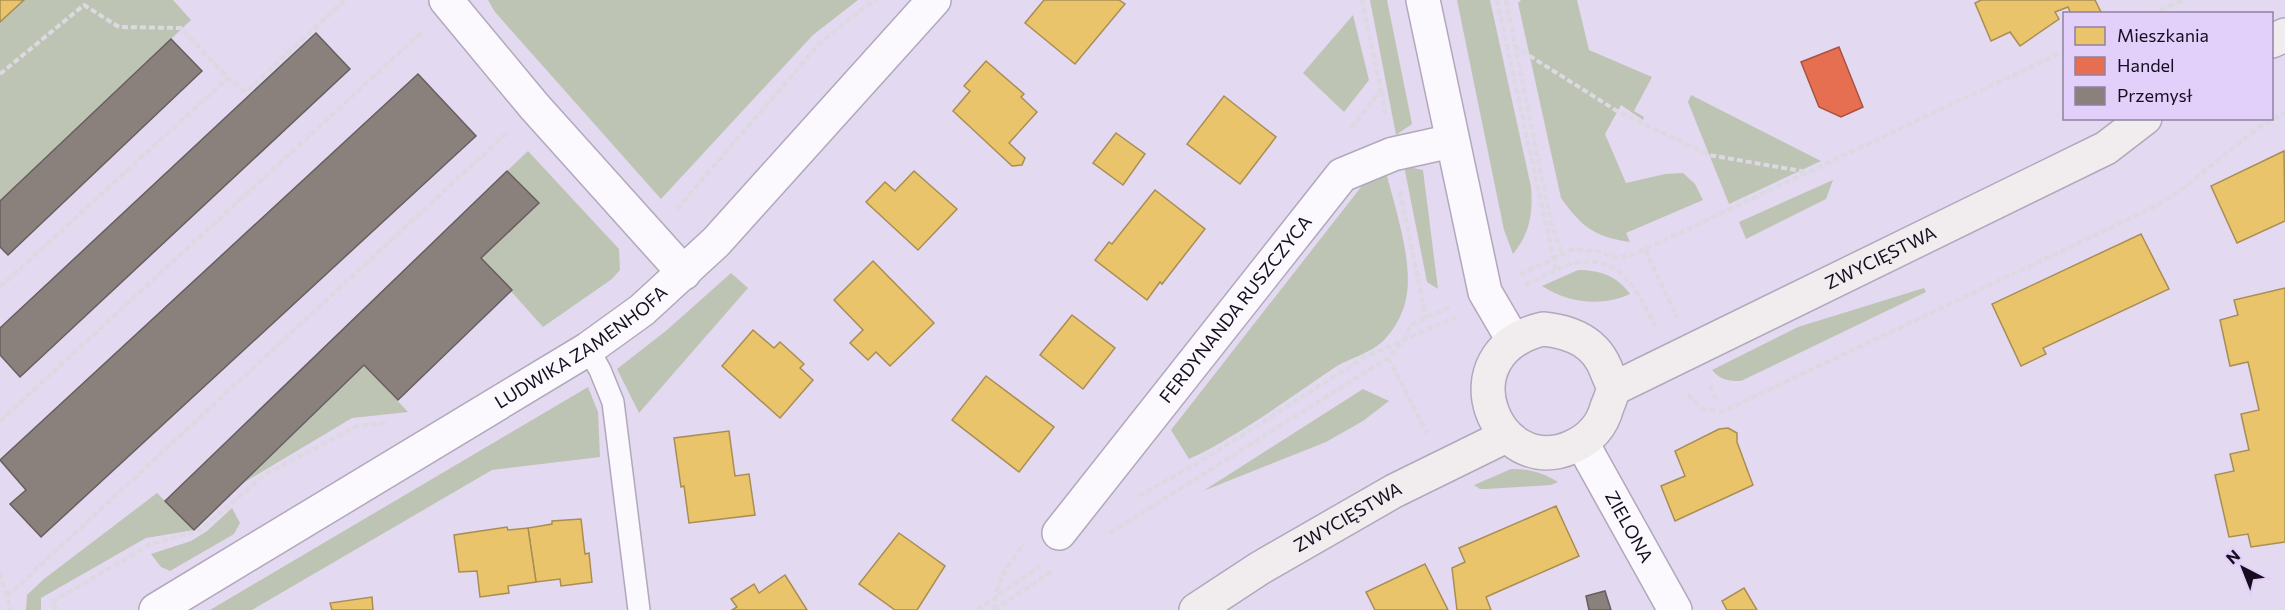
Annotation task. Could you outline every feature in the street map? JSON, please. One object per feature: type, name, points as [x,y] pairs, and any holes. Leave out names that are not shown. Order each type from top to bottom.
[{"type":"main road","name":"ZWYCIĘSTWA","points":[[1613,389],[2106,148],[2142,120]]},
{"type":"main road","points":[[1543,329],[1561,331],[1577,337],[1591,347],[1603,362],[1613,389],[1605,416],[1595,432],[1582,443],[1563,451],[1542,452],[1523,447],[1506,436],[1493,416],[1487,393],[1489,374],[1498,356],[1513,340],[1526,333],[1543,329]]},
{"type":"main road","name":"ZWYCIĘSTWA","points":[[1196,610],[1260,568],[1394,491],[1506,436]]},
{"type":"street","name":"LUDWIKA ZAMENHOFA","points":[[156,610],[588,349],[642,310],[684,273],[744,213],[934,0]]},
{"type":"street","points":[[1424,0],[1485,292],[1513,340]]},
{"type":"street","points":[[448,3],[534,106],[684,273]]},
{"type":"street","name":"FERDYNANDA RUSZCZYCA","points":[[1059,533],[1342,175],[1393,154],[1452,141]]},
{"type":"street","name":"ZIELONA","points":[[1582,443],[1675,610]]},
{"type":"lane","points":[[588,349],[600,370],[613,402],[639,610]]},
{"type":"path","points":[[79,0],[119,27],[181,28],[228,78],[246,92],[345,0]]},
{"type":"path","points":[[638,220],[654,205],[666,214],[679,208],[728,147],[819,44],[859,10],[876,0]]},
{"type":"path","points":[[1497,0],[1556,270]]},
{"type":"path","points":[[1506,0],[1551,223],[1562,254]]},
{"type":"path","points":[[2157,12],[2184,0]]},
{"type":"path","points":[[0,421],[448,3]]},
{"type":"path","points":[[0,74],[84,5]]},
{"type":"path","points":[[1514,46],[1617,111],[1709,155],[1809,172]]},
{"type":"path","points":[[1104,537],[1388,358],[1402,342],[1412,324],[1571,250],[1598,251],[1616,258],[1635,254],[2063,51]]},
{"type":"path","points":[[0,287],[228,78]]},
{"type":"path","points":[[1381,90],[1426,318]]},
{"type":"path","points":[[7,596],[534,106]]},
{"type":"path","points":[[56,610],[52,602],[151,543],[199,531],[266,474],[357,426],[392,422]]},
{"type":"path","points":[[994,610],[1057,568]]},
{"type":"path","points":[[0,573],[11,610]]},
{"type":"green space","points":[[0,0],[173,0],[191,20],[0,201]]},
{"type":"green space","points":[[488,0],[858,0],[813,35],[661,199],[495,12]]},
{"type":"green space","points":[[1370,0],[1387,0],[1412,124],[1396,135]]},
{"type":"green space","points":[[1457,0],[1490,0],[1531,187],[1527,231],[1513,254],[1504,230]]},
{"type":"green space","points":[[1521,0],[1577,0],[1589,50],[1652,77],[1634,111],[1644,117],[1643,120],[1621,105],[1605,134],[1626,183],[1665,174],[1683,173],[1695,184],[1703,200],[1626,233],[1630,242],[1598,233],[1575,216],[1561,198],[1518,3]]},
{"type":"green space","points":[[1353,15],[1369,80],[1344,112],[1303,73]]},
{"type":"green space","points":[[1691,95],[1821,161],[1729,204],[1688,102]]},
{"type":"green space","points":[[528,151],[619,249],[620,270],[612,279],[543,327],[481,258],[538,203],[507,171]]},
{"type":"green space","points":[[1404,166],[1423,170],[1438,289],[1427,282]]},
{"type":"green space","points":[[1385,168],[1402,234],[1408,284],[1405,305],[1394,328],[1377,346],[1337,366],[1246,427],[1189,459],[1171,430],[1372,173]]},
{"type":"green space","points":[[1833,180],[1826,199],[1746,239],[1739,222]]},
{"type":"green space","points":[[1578,270],[1594,271],[1614,278],[1630,294],[1608,301],[1585,301],[1563,296],[1542,286]]},
{"type":"green space","points":[[731,273],[748,288],[639,413],[617,369],[667,330]]},
{"type":"green space","points":[[1924,288],[1926,292],[1741,381],[1725,379],[1712,370],[1798,327]]},
{"type":"green space","points":[[364,365],[408,412],[352,418],[243,483]]},
{"type":"green space","points":[[588,387],[598,412],[600,457],[492,470],[252,610],[210,610]]},
{"type":"green space","points":[[1363,389],[1389,401],[1363,421],[1326,442],[1203,491]]},
{"type":"green space","points":[[1511,469],[1535,472],[1558,482],[1551,485],[1486,489],[1480,489],[1474,485]]},
{"type":"green space","points":[[157,493],[194,530],[146,538],[41,598],[41,610],[26,610],[27,595],[44,579]]},
{"type":"green space","points":[[232,508],[240,523],[234,534],[170,571],[161,567],[151,554],[191,541],[207,531]]},
{"type":"building: Mieszkania","points":[[0,0],[24,0],[0,22]]},
{"type":"building: Mieszkania","points":[[1044,0],[1119,0],[1125,4],[1075,64],[1025,23]]},
{"type":"building: Mieszkania","points":[[1981,0],[2095,0],[2101,12],[2070,12],[2068,7],[2055,12],[2059,19],[2020,46],[2010,32],[1991,41],[1975,3]]},
{"type":"building: Mieszkania","points":[[986,61],[1024,94],[1021,97],[1037,112],[1009,143],[1025,158],[1022,165],[1012,166],[953,111],[970,91],[964,86]]},
{"type":"building: Mieszkania","points":[[1224,96],[1276,137],[1240,184],[1187,144]]},
{"type":"building: Mieszkania","points":[[1116,133],[1145,154],[1123,185],[1093,163]]},
{"type":"building: Mieszkania","points":[[2284,151],[2285,221],[2237,243],[2211,186]]},
{"type":"building: Mieszkania","points":[[914,171],[957,209],[918,250],[866,202],[885,182],[895,191]]},
{"type":"building: Mieszkania","points":[[1155,190],[1205,229],[1147,300],[1095,260],[1109,242],[1112,244]]},
{"type":"building: Mieszkania","points":[[2141,234],[2169,289],[2043,348],[2046,354],[2021,366],[1992,304]]},
{"type":"building: Mieszkania","points":[[873,261],[934,323],[890,366],[876,352],[868,360],[850,343],[863,330],[834,300]]},
{"type":"building: Mieszkania","points":[[2285,288],[2285,542],[2251,547],[2248,534],[2229,537],[2215,475],[2234,471],[2230,454],[2249,450],[2241,414],[2259,410],[2248,362],[2230,366],[2220,320],[2238,315],[2234,300]]},
{"type":"building: Mieszkania","points":[[1072,315],[1115,348],[1083,389],[1040,355]]},
{"type":"building: Mieszkania","points":[[753,330],[774,348],[780,342],[804,364],[800,368],[813,380],[780,418],[722,366]]},
{"type":"building: Mieszkania","points":[[986,376],[1054,427],[1019,472],[952,420]]},
{"type":"building: Mieszkania","points":[[1728,428],[1737,433],[1737,442],[1753,485],[1675,521],[1661,486],[1685,476],[1675,451],[1719,429]]},
{"type":"building: Mieszkania","points":[[729,431],[735,476],[749,474],[755,515],[689,523],[674,438]]},
{"type":"building: Mieszkania","points":[[1556,506],[1579,556],[1486,597],[1491,610],[1457,610],[1452,568],[1465,562],[1459,548]]},
{"type":"building: Mieszkania","points":[[581,519],[585,554],[589,553],[592,582],[561,586],[560,579],[536,582],[528,528],[552,524],[552,521]]},
{"type":"building: Mieszkania","points":[[507,527],[508,530],[528,528],[536,582],[508,586],[509,593],[480,597],[477,571],[459,572],[454,535]]},
{"type":"building: Mieszkania","points":[[899,533],[945,566],[917,610],[895,610],[859,584]]},
{"type":"building: Mieszkania","points":[[1425,564],[1448,610],[1375,610],[1366,592]]},
{"type":"building: Mieszkania","points":[[785,575],[807,610],[732,610],[737,607],[731,599],[754,584],[759,593]]},
{"type":"building: Mieszkania","points":[[1744,588],[1757,610],[1727,610],[1722,601]]},
{"type":"building: Mieszkania","points":[[372,597],[373,610],[332,610],[330,603]]},
{"type":"building: Handel","points":[[1839,47],[1863,107],[1841,117],[1819,107],[1801,62]]},
{"type":"building: Przemysł","points":[[316,33],[350,69],[20,377],[0,355],[0,328]]},
{"type":"building: Przemysł","points":[[171,39],[202,71],[8,255],[0,247],[0,201]]},
{"type":"building: Przemysł","points":[[418,74],[476,136],[41,537],[10,504],[26,490],[0,460]]},
{"type":"building: Przemysł","points":[[507,171],[539,203],[481,258],[512,290],[398,400],[364,365],[194,530],[165,501]]},
{"type":"building: Przemysł","points":[[1605,591],[1611,610],[1589,610],[1586,596]]}]
